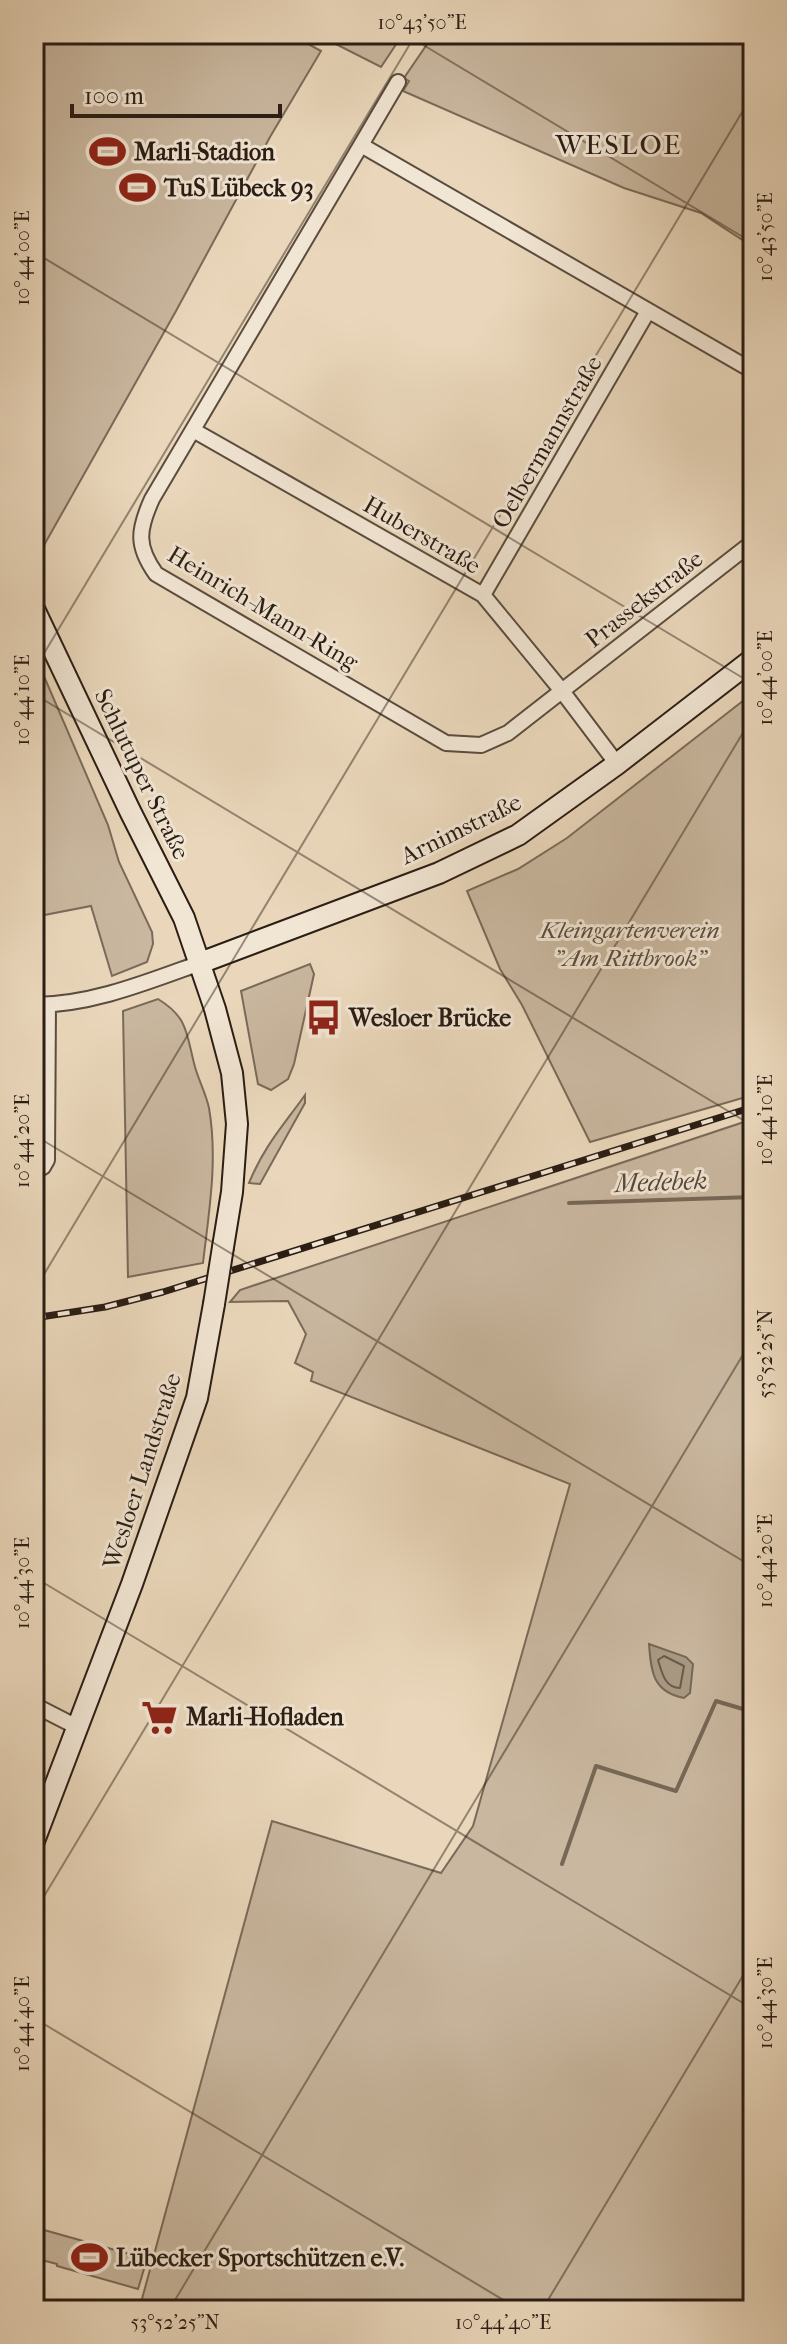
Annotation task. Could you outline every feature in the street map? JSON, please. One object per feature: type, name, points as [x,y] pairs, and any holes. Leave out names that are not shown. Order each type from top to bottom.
[{"type":"main road","name":"Schlutuper Straße","points":[[34,609],[184,918],[200,963]]},
{"type":"main road","name":"Arnimstraße","points":[[200,963],[439,873],[518,835],[617,764],[753,659]]},
{"type":"main road","name":"Wesloer Landstraße","points":[[34,1841],[146,1545],[197,1398],[232,1192],[237,1124],[232,1073],[200,963]]},
{"type":"street","name":"Heinrich-Mann-Ring","points":[[398,82],[152,499],[141,534],[145,558],[156,574],[446,743],[481,745],[508,733],[562,691]]},
{"type":"street","points":[[361,145],[753,371]]},
{"type":"street","name":"Oelbermannstraße","points":[[483,595],[648,311]]},
{"type":"street","name":"Huberstraße","points":[[193,430],[483,595],[617,764]]},
{"type":"street","name":"Prassekstraße","points":[[562,691],[753,542]]},
{"type":"street","points":[[39,1170],[47,1160],[41,1005],[105,994],[200,963]]},
{"type":"street","points":[[34,1705],[77,1727]]},
{"type":"green space","name":"TuS Lübeck 93","points":[[34,34],[290,34],[321,51],[270,137],[34,563]]},
{"type":"green space","points":[[316,34],[403,34],[381,67]]},
{"type":"green space","points":[[434,34],[753,34],[753,247],[701,213],[624,188],[403,91],[409,81],[404,78]]},
{"type":"green space","points":[[34,653],[108,825],[119,862],[152,932],[153,944],[147,962],[112,976],[91,906],[34,917]]},
{"type":"green space","name":"Kleingartenverein \"Am Rittbrook\"","points":[[753,693],[753,1095],[590,1142],[522,1005],[500,969],[467,891],[518,869],[567,838]]},
{"type":"green space","points":[[310,964],[314,974],[294,1064],[288,1079],[271,1090],[258,1084],[241,991]]},
{"type":"green space","points":[[158,999],[176,1013],[185,1028],[208,1103],[213,1147],[210,1205],[203,1263],[128,1277],[123,1011]]},
{"type":"green space","points":[[305,1095],[305,1103],[260,1184],[249,1183],[268,1147]]},
{"type":"green space","points":[[753,1119],[753,2310],[139,2310],[272,1821],[441,1873],[473,1826],[570,1484],[311,1381],[313,1372],[295,1363],[306,1334],[288,1301],[230,1302],[240,1290]]},
{"type":"green space","name":"Lübecker Sportschützen e.V.","points":[[37,2228],[147,2259],[138,2289],[34,2258]]},
{"type":"water","points":[[649,1644],[686,1657],[693,1664],[690,1693],[684,1698],[660,1686],[653,1672]]},
{"type":"waterway","name":"Medebek","points":[[569,1203],[753,1197]]},
{"type":"waterway","points":[[562,1864],[596,1766],[676,1791],[716,1701],[753,1712]]},
{"type":"railway","points":[[34,1318],[105,1307],[163,1292],[753,1107]]},
{"type":"place","name":"Marli-Stadion","points":[[108,152]]},
{"type":"place","name":"TuS Lübeck 93","points":[[138,188]]},
{"type":"place","name":"Wesloer Brücke","points":[[323,1018]]},
{"type":"place","name":"Marli-Hofladen","points":[[160,1717]]},
{"type":"place","name":"Lübecker Sportschützen e.V.","points":[[90,2258]]},
{"type":"district","name":"WESLOE","points":[[619,144]]}]
